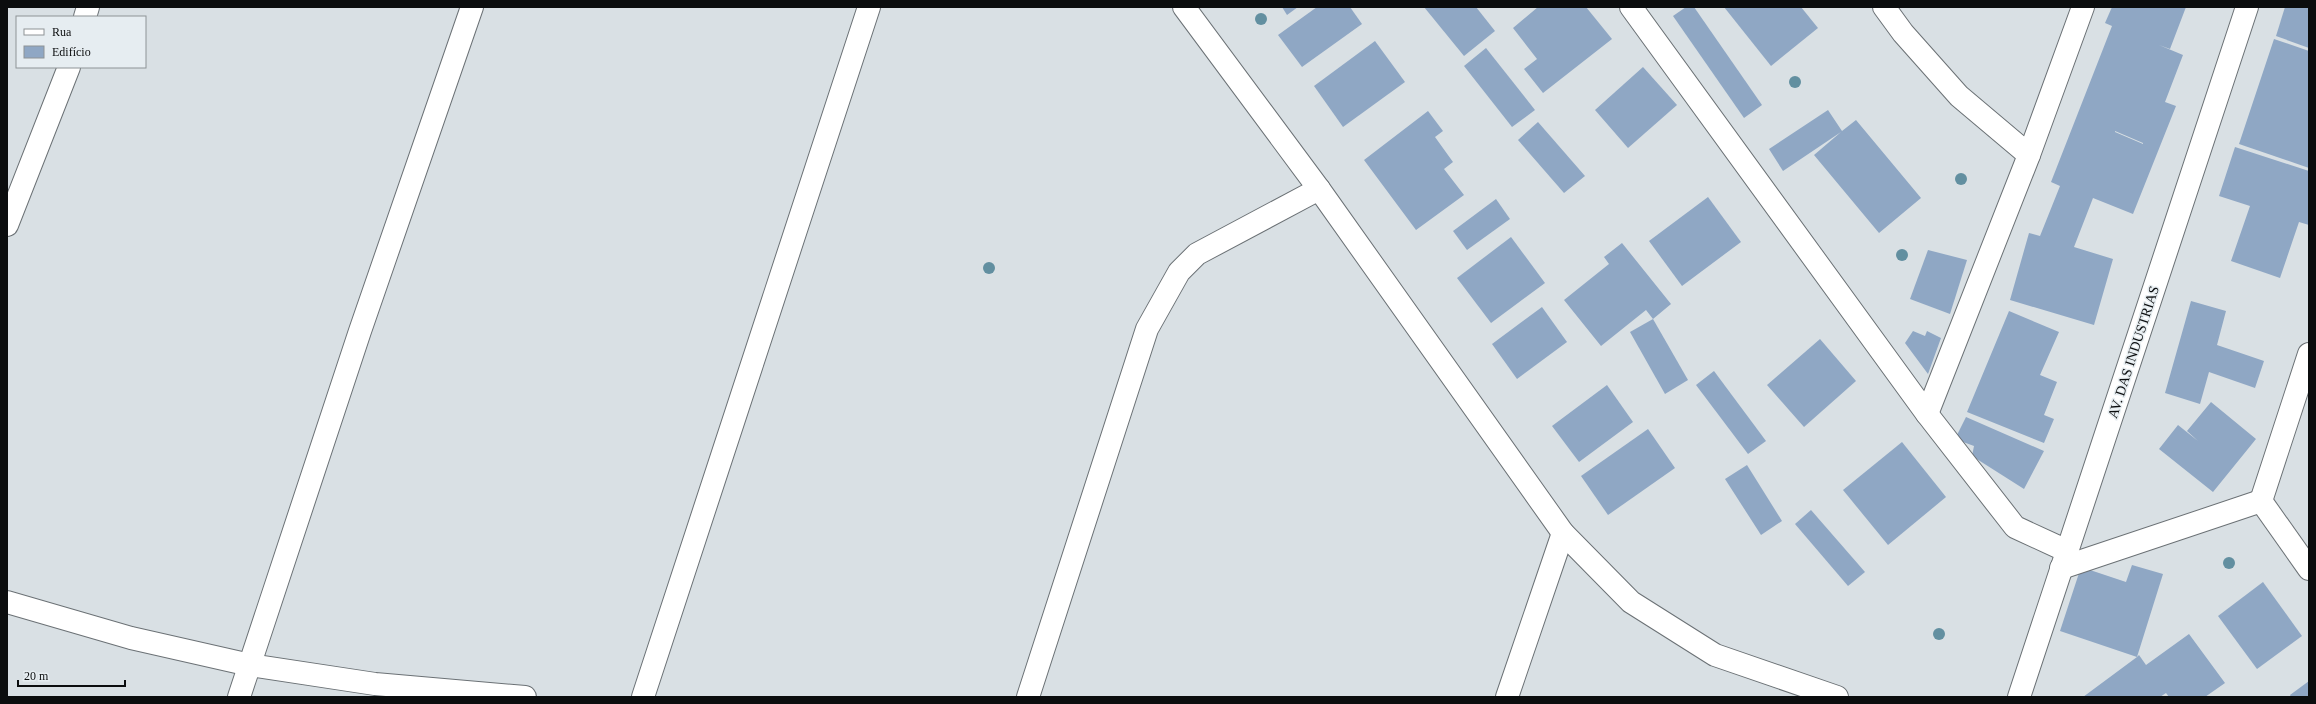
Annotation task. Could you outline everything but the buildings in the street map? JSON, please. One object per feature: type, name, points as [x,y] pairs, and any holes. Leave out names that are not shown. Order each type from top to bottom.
[{"type":"street","points":[[239,697],[360,330],[472,7]]},
{"type":"street","points":[[643,697],[869,7]]},
{"type":"street","points":[[1184,7],[1319,189],[1563,533],[1631,602],[1715,655],[1837,697]]},
{"type":"street","points":[[1631,7],[1927,414],[2015,527],[2064,559],[2261,501]]},
{"type":"street","points":[[1884,7],[1903,33],[1959,96],[2029,155]]},
{"type":"street","points":[[1927,414],[2029,155],[2083,7]]},
{"type":"street","name":"AV. DAS INDUSTRIAS","points":[[2019,697],[2247,7]]},
{"type":"street","points":[[7,225],[69,68]]},
{"type":"street","points":[[1028,697],[1147,329],[1179,272],[1197,254],[1319,189]]},
{"type":"street","points":[[2261,501],[2309,354]]},
{"type":"street","points":[[2261,501],[2309,569]]},
{"type":"street","points":[[1507,697],[1563,533]]},
{"type":"street","points":[[7,602],[131,638],[250,664],[375,684],[525,697]]}]
